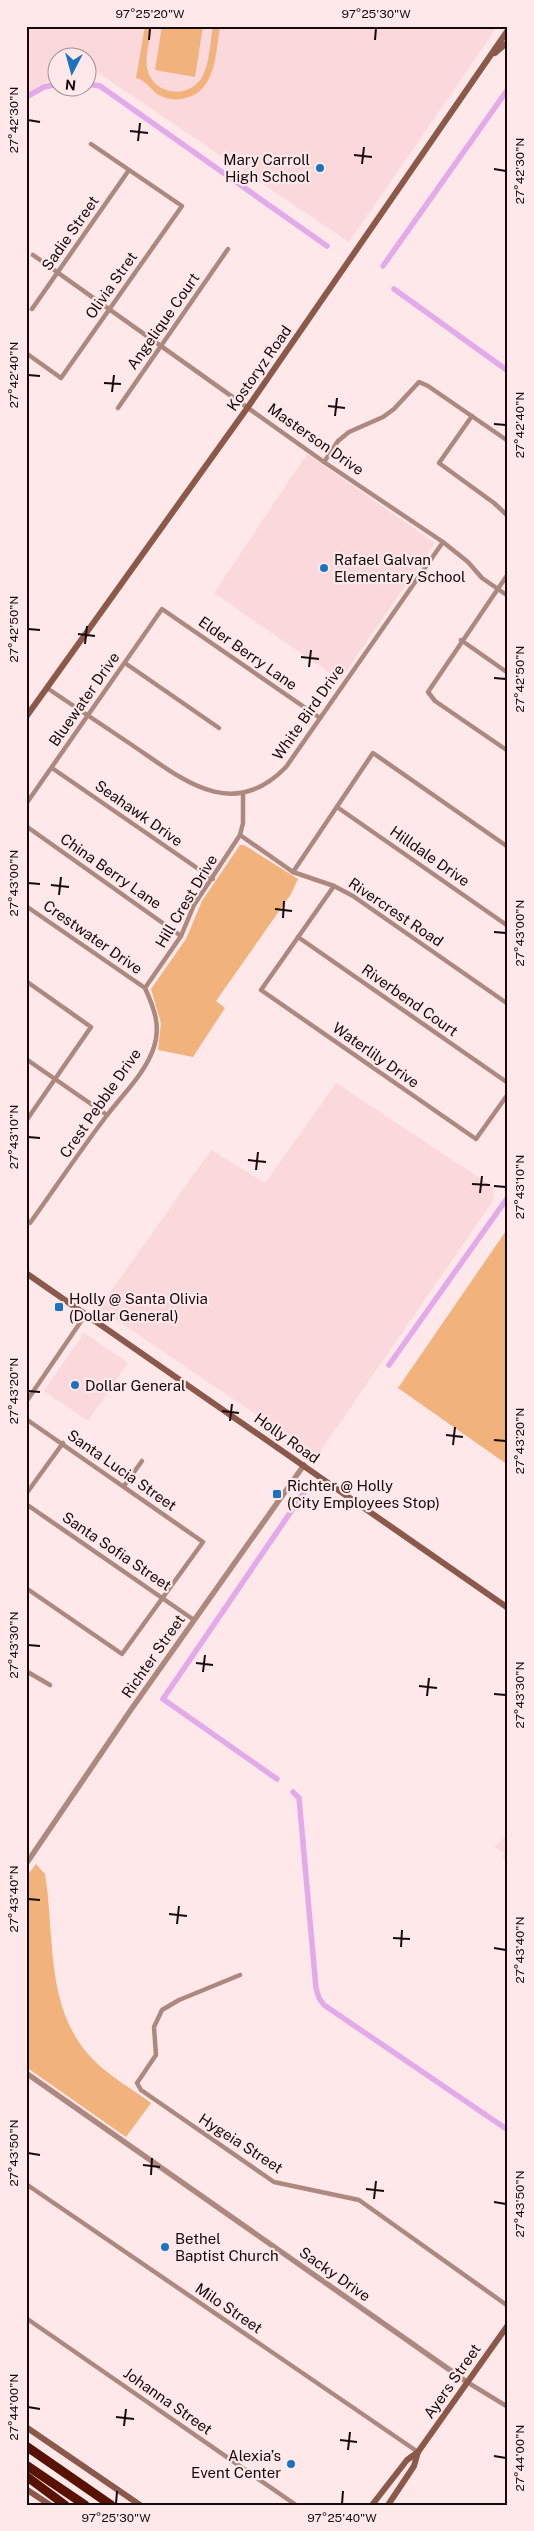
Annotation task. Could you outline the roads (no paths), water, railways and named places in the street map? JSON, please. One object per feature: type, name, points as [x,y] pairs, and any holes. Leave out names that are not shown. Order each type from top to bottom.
[{"type":"highway","points":[[26,2446],[111,2505]]},
{"type":"highway","points":[[26,2465],[85,2505]]},
{"type":"highway","points":[[26,2476],[65,2505]]},
{"type":"main road","points":[[502,26],[505,41]]},
{"type":"main road","name":"Kostoryz Road","points":[[26,717],[248,407],[488,58],[505,41],[508,30]]},
{"type":"main road","name":"Holly Road","points":[[26,1273],[508,1608]]},
{"type":"main road","name":"Ayers Street","points":[[372,2505],[407,2460],[418,2452],[508,2325]]},
{"type":"main road","points":[[26,2427],[140,2505]]},
{"type":"main road","name":"Ayers Street","points":[[388,2505],[414,2466],[418,2452]]},
{"type":"main road","points":[[26,2489],[50,2505]]},
{"type":"street","points":[[91,144],[129,170]]},
{"type":"street","name":"Olivia Stret","points":[[26,352],[61,378],[182,206],[129,170]]},
{"type":"street","name":"Sadie Street","points":[[32,309],[129,170]]},
{"type":"street","name":"Angelique Court","points":[[118,408],[228,249]]},
{"type":"street","name":"Masterson Drive","points":[[33,255],[324,462],[443,542],[468,562],[482,578],[508,596]]},
{"type":"street","points":[[324,462],[338,441],[349,432],[394,409],[419,382],[508,441]]},
{"type":"street","points":[[472,416],[439,464],[494,503],[508,516]]},
{"type":"street","name":"White Bird Drive","points":[[46,688],[188,783],[222,794],[243,794],[276,778],[302,746],[443,542]]},
{"type":"street","points":[[508,574],[461,640],[428,692],[435,701],[508,751]]},
{"type":"street","name":"Elder Berry Lane","points":[[162,609],[320,718]]},
{"type":"street","name":"Bluewater Drive","points":[[26,804],[162,609]]},
{"type":"street","points":[[461,640],[508,673]]},
{"type":"street","points":[[125,663],[219,728]]},
{"type":"street","points":[[293,872],[373,753],[508,847]]},
{"type":"street","name":"Seahawk Drive","points":[[52,768],[212,878]]},
{"type":"street","name":"Hill Crest Drive","points":[[145,988],[181,936],[194,905],[240,835],[243,823],[243,794]]},
{"type":"street","name":"Hilldale Drive","points":[[337,807],[508,926]]},
{"type":"street","name":"China Berry Lane","points":[[26,826],[181,936]]},
{"type":"street","name":"Rivercrest Road","points":[[240,835],[293,872],[334,886],[353,896],[508,1004]]},
{"type":"street","points":[[298,937],[334,886]]},
{"type":"street","name":"Crestwater Drive","points":[[26,906],[145,988]]},
{"type":"street","name":"Waterlily Drive","points":[[298,937],[261,990],[476,1139],[508,1094]]},
{"type":"street","name":"Riverbend Court","points":[[298,937],[508,1083]]},
{"type":"street","points":[[26,981],[90,1027],[26,1120]]},
{"type":"street","name":"Crest Pebble Drive","points":[[28,1222],[146,1064],[154,1046],[157,1027],[155,1014],[145,988]]},
{"type":"street","points":[[26,1059],[107,1115]]},
{"type":"street","points":[[26,1402],[86,1314]]},
{"type":"street","name":"Santa Lucia Street","points":[[26,1418],[203,1542],[163,1597]]},
{"type":"street","points":[[26,1494],[63,1443]]},
{"type":"street","points":[[124,1486],[142,1461]]},
{"type":"street","name":"Richter Street","points":[[27,1861],[304,1465]]},
{"type":"street","name":"Santa Sofia Street","points":[[26,1504],[194,1620]]},
{"type":"street","points":[[26,1588],[122,1654],[163,1597]]},
{"type":"street","points":[[27,1672],[50,1685]]},
{"type":"street","name":"Hygeia Street","points":[[240,1975],[179,2000],[162,2010],[154,2027],[156,2055],[137,2083],[141,2090],[274,2182],[359,2200],[508,2306]]},
{"type":"street","name":"Sacky Drive","points":[[26,2073],[467,2382],[508,2407]]},
{"type":"street","name":"Milo Street","points":[[26,2184],[418,2452]]},
{"type":"street","name":"Johanna Street","points":[[26,2318],[296,2505]]},
{"type":"waterway","points":[[26,97],[48,86]]},
{"type":"waterway","points":[[98,86],[327,246]]},
{"type":"waterway","points":[[383,266],[508,89]]},
{"type":"waterway","points":[[394,289],[508,371]]},
{"type":"waterway","points":[[389,1365],[508,1197]]},
{"type":"waterway","points":[[277,1779],[163,1699],[305,1491]]},
{"type":"waterway","points":[[293,1792],[299,1798],[316,1988],[319,1998],[324,2005],[508,2130]]},
{"type":"place","name":"Mary Carroll High School","points":[[320,168]]},
{"type":"place","name":"Rafael Galvan Elementary School","points":[[324,568]]},
{"type":"place","name":"Holly @ Santa Olivia (Dollar General)","points":[[59,1307]]},
{"type":"place","name":"Dollar General","points":[[75,1385]]},
{"type":"place","name":"Richter @ Holly (City Employees Stop)","points":[[277,1494]]},
{"type":"place","name":"Bethel Baptist Church","points":[[165,2247]]},
{"type":"place","name":"Alexia’s Event Center","points":[[291,2464]]}]
